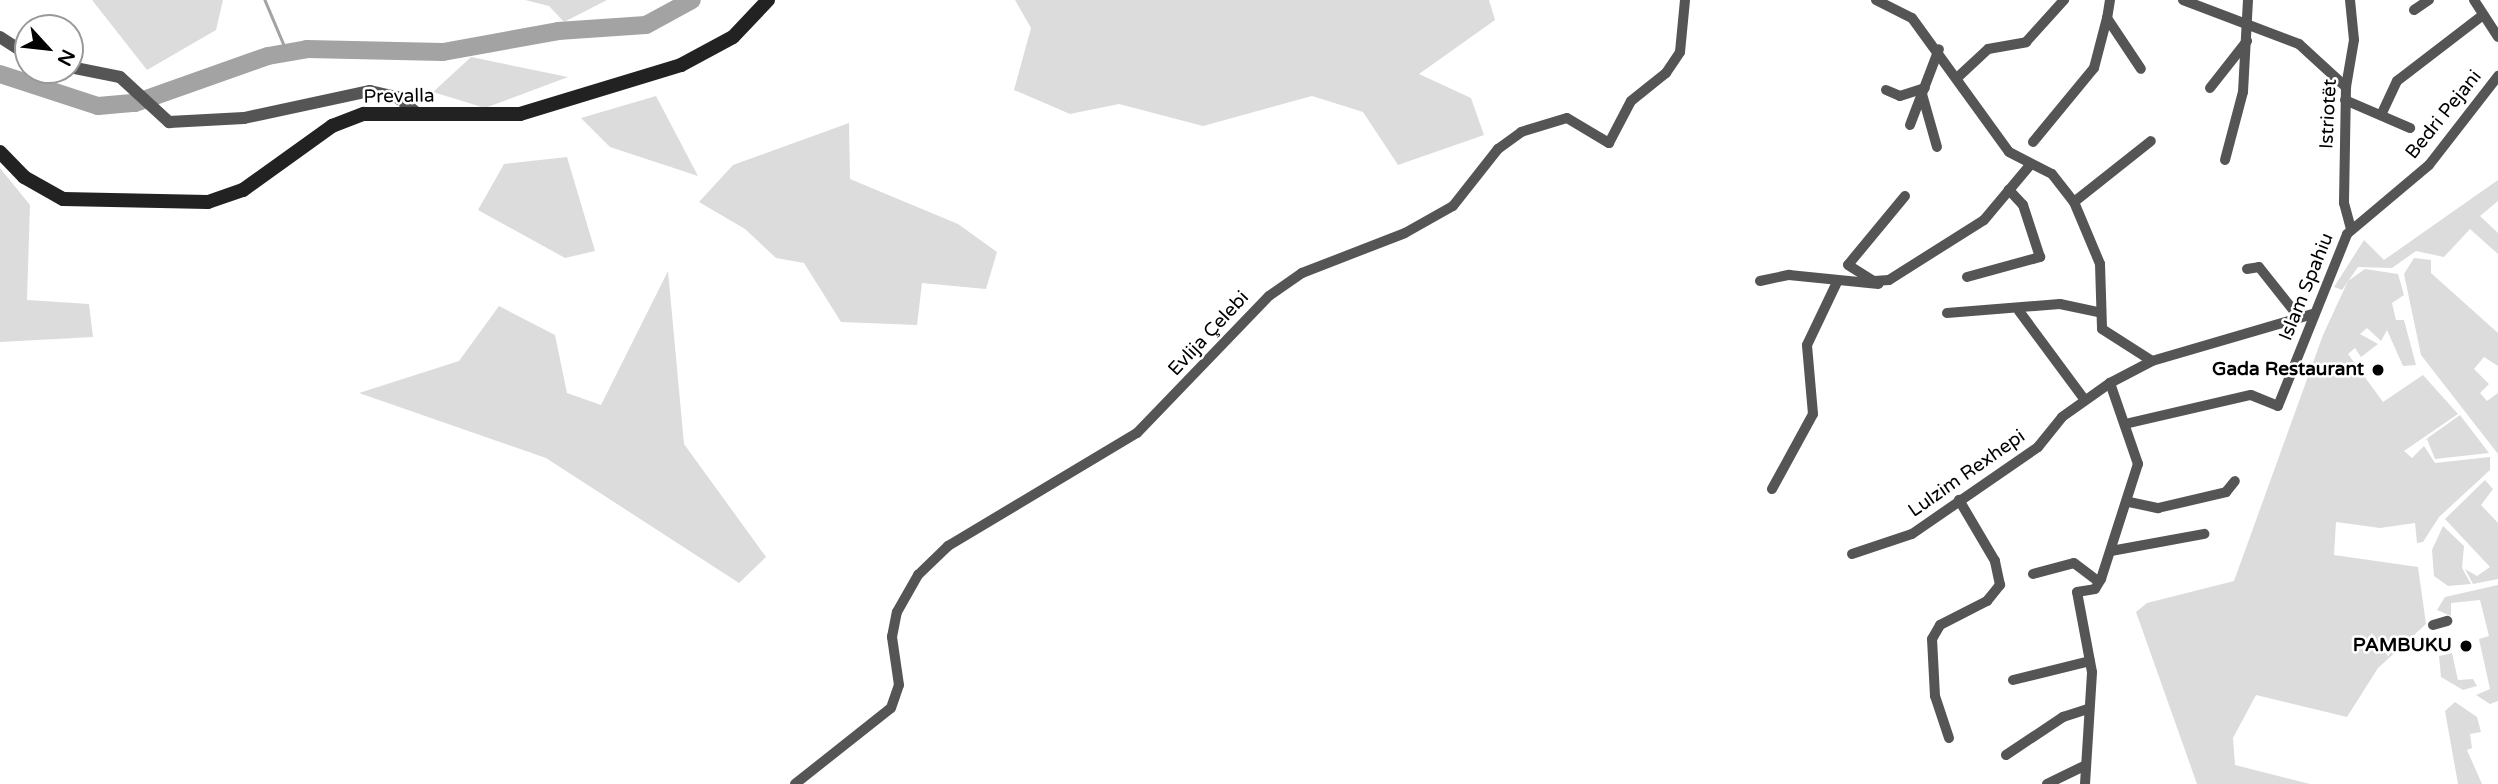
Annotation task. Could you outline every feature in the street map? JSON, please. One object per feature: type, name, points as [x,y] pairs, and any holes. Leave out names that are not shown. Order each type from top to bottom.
[{"type":"main road","name":"Prevalla","points":[[0,152],[24,177],[63,200],[208,202],[243,190],[332,125],[364,114],[520,114],[617,86],[704,55],[752,21],[768,0]]},
{"type":"street","name":"Evlija Çelebi","points":[[795,784],[891,708],[899,685],[894,621],[918,575],[948,547],[1137,433],[1269,296],[1302,273],[1405,233],[1453,206],[1498,149],[1521,132],[1567,118],[1609,143],[1631,101],[1666,74],[1680,52],[1685,0]]},
{"type":"street","points":[[1876,0],[1912,18],[1938,49],[2009,152],[2052,174],[2074,202],[2101,264],[2097,312],[2115,341],[2152,361],[2298,316],[2313,314]]},
{"type":"street","points":[[1958,77],[1987,49],[2025,41],[2064,0]]},
{"type":"street","points":[[2033,142],[2094,68],[2110,0]]},
{"type":"street","points":[[2183,0],[2299,44],[2346,87]]},
{"type":"street","points":[[2225,160],[2243,92],[2248,0]]},
{"type":"street","name":"Istriotët","points":[[2350,0],[2354,40],[2345,100],[2344,209],[2351,229]]},
{"type":"street","points":[[2474,0],[2498,37]]},
{"type":"street","points":[[2414,10],[2431,1]]},
{"type":"street","points":[[2382,113],[2397,81],[2483,15]]},
{"type":"street","points":[[2107,18],[2141,69]]},
{"type":"street","points":[[2210,88],[2247,41]]},
{"type":"street","points":[[1910,125],[1938,49]]},
{"type":"street","points":[[84,70],[120,77],[135,89],[157,115],[169,122],[244,118],[370,91],[397,97],[418,114]]},
{"type":"street","name":"Bedri Pejani","points":[[2351,229],[2429,165],[2498,76]]},
{"type":"street","points":[[1886,90],[1900,96],[1923,91]]},
{"type":"street","points":[[1923,91],[1937,147]]},
{"type":"street","points":[[2345,100],[2382,113],[2410,128]]},
{"type":"street","points":[[2074,202],[2151,141]]},
{"type":"street","points":[[1760,281],[1789,275],[1837,282],[1881,284],[1984,220],[2031,163]]},
{"type":"street","points":[[1967,278],[2039,257],[2023,205],[2010,190]]},
{"type":"street","points":[[1881,284],[1848,265],[1905,196]]},
{"type":"street","name":"Islam Spahiu","points":[[2125,424],[2251,395],[2278,405],[2313,314],[2351,229]]},
{"type":"street","points":[[2248,269],[2259,267],[2298,316]]},
{"type":"street","points":[[1772,488],[1813,414],[1807,345],[1837,282]]},
{"type":"street","points":[[1947,313],[2019,311],[2060,304],[2097,312]]},
{"type":"street","points":[[2019,311],[2084,398]]},
{"type":"street","name":"Lulzim Rexhepi","points":[[1852,554],[1906,537],[2038,447],[2084,398],[2152,361]]},
{"type":"street","points":[[2085,784],[2090,661],[2077,592],[2099,582],[2129,502],[2138,464],[2110,383]]},
{"type":"street","points":[[2129,502],[2158,508],[2226,492],[2235,481]]},
{"type":"street","points":[[1949,738],[1935,696],[1932,639],[1940,625],[1987,601],[2000,585],[1995,561],[1959,500]]},
{"type":"street","points":[[2111,551],[2204,534]]},
{"type":"street","points":[[2033,574],[2074,563],[2099,582]]},
{"type":"street","points":[[2432,625],[2447,621]]},
{"type":"street","points":[[2013,680],[2090,661]]},
{"type":"street","points":[[2006,755],[2063,717],[2088,709]]},
{"type":"street","points":[[2047,784],[2086,765]]},
{"type":"shaded area","points":[[92,0],[223,0],[216,30],[147,70]]},
{"type":"shaded area","points":[[525,0],[607,0],[564,22],[549,6]]},
{"type":"shaded area","points":[[1015,0],[1489,0],[1495,20],[1419,74],[1471,98],[1484,135],[1398,165],[1363,112],[1312,96],[1203,126],[1119,104],[1070,114],[1014,90],[1031,28]]},
{"type":"shaded area","points":[[471,57],[568,77],[485,108],[433,92]]},
{"type":"shaded area","points":[[656,96],[698,176],[610,147],[581,118]]},
{"type":"shaded area","points":[[849,123],[850,179],[958,224],[997,252],[986,289],[922,283],[917,325],[841,322],[804,263],[776,258],[745,229],[699,202],[733,165]]},
{"type":"shaded area","points":[[567,157],[595,251],[565,258],[478,210],[504,164]]},
{"type":"shaded area","points":[[0,168],[30,205],[27,300],[89,304],[93,337],[0,342]]},
{"type":"shaded area","points":[[2498,180],[2498,201],[2480,216],[2498,233],[2498,254],[2470,229],[2444,257],[2416,251],[2392,268],[2358,267],[2342,290],[2334,287],[2364,240],[2384,260]]},
{"type":"shaded area","points":[[2414,258],[2431,260],[2431,273],[2498,333],[2498,366],[2484,357],[2474,369],[2489,384],[2480,393],[2487,401],[2498,393],[2498,454],[2421,355],[2404,274]]},
{"type":"shaded area","points":[[2365,269],[2398,274],[2404,295],[2392,303],[2396,320],[2404,320],[2416,365],[2403,366],[2387,330],[2381,341],[2367,328],[2360,334],[2378,344],[2361,357],[2355,348],[2348,354],[2383,402],[2423,375],[2458,414],[2404,451],[2412,458],[2424,446],[2435,463],[2490,457],[2490,470],[2439,517],[2423,542],[2417,543],[2415,523],[2380,528],[2336,522],[2334,555],[2418,567],[2426,624],[2378,668],[2347,717],[2256,695],[2233,738],[2235,765],[2310,784],[2197,784],[2136,612],[2147,603],[2234,581],[2323,335],[2348,281]]},
{"type":"shaded area","points":[[668,271],[684,444],[766,557],[739,583],[546,458],[359,393],[459,361],[499,306],[555,335],[567,393],[601,405]]},
{"type":"shaded area","points":[[2460,415],[2489,453],[2435,459],[2427,439],[2422,442]]},
{"type":"shaded area","points":[[2485,480],[2493,489],[2481,505],[2498,523],[2498,579],[2473,584],[2465,569],[2477,576],[2490,567],[2445,519]]},
{"type":"shaded area","points":[[2443,526],[2464,546],[2462,568],[2471,584],[2448,586],[2434,576],[2432,550]]},
{"type":"shaded area","points":[[2498,585],[2498,701],[2490,704],[2476,695],[2490,689],[2479,639],[2489,636],[2480,600],[2451,603],[2451,616],[2437,610],[2445,597]]},
{"type":"shaded area","points":[[2452,653],[2458,680],[2473,679],[2477,686],[2463,690],[2441,677],[2439,656]]},
{"type":"shaded area","points":[[2455,702],[2477,717],[2481,732],[2470,734],[2472,748],[2467,750],[2482,784],[2458,784],[2445,711]]},
{"type":"waterway","points":[[265,0],[287,52]]},
{"type":"waterway","points":[[0,74],[98,106],[135,103],[268,56],[307,49],[443,52],[558,31],[646,25],[692,0]]},
{"type":"place","name":"Gada Restaurant","points":[[2378,370]]},
{"type":"place","name":"PAMBUKU","points":[[2466,646]]}]
